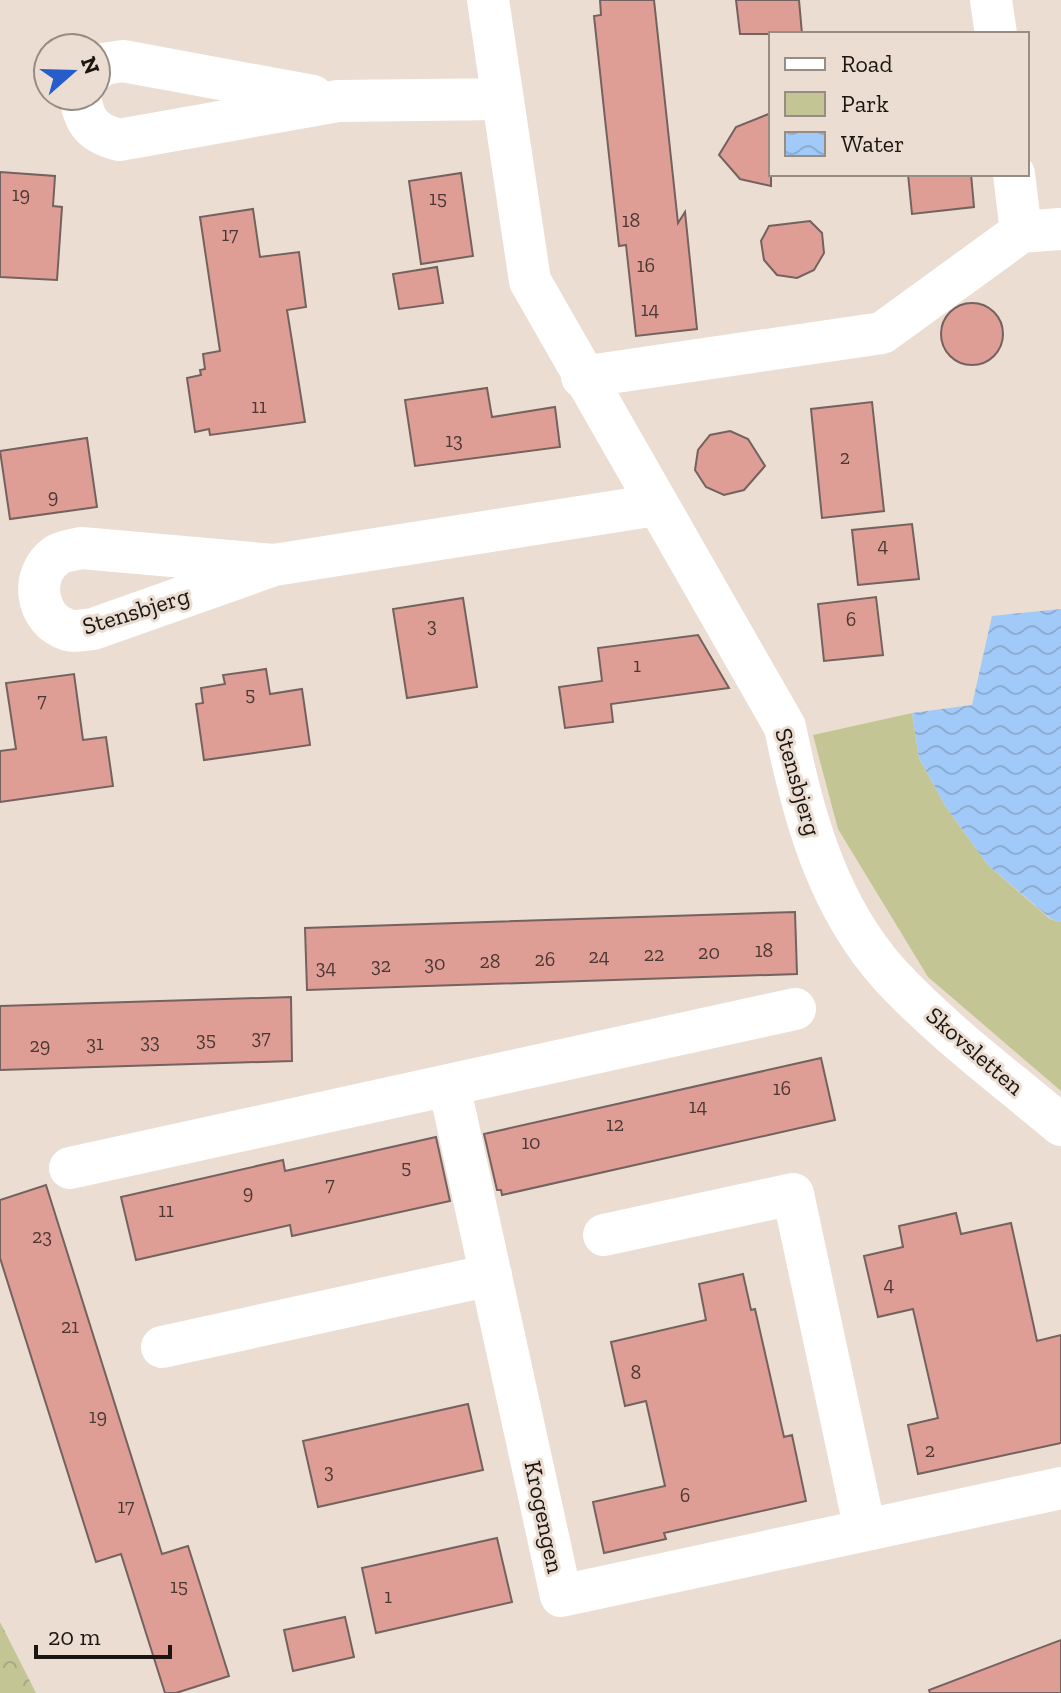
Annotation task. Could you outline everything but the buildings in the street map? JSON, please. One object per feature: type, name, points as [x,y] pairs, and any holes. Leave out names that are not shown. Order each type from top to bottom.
[{"type":"street","name":"Stensbjerg","points":[[488,0],[530,281],[582,377],[785,727],[801,806],[822,863],[848,916],[890,975]]},
{"type":"street","points":[[991,0],[996,32]]},
{"type":"street","points":[[112,63],[123,61],[338,101]]},
{"type":"street","points":[[82,112],[83,118],[98,134],[119,140],[338,101],[502,99]]},
{"type":"street","points":[[582,377],[882,333],[1041,230],[1015,176]]},
{"type":"street","name":"Stensbjerg","points":[[274,565],[81,548],[58,554],[41,572],[38,596],[48,618],[69,631],[93,629],[274,565],[656,505]]},
{"type":"street","name":"Skovsletten","points":[[890,975],[1061,1125]]},
{"type":"street","points":[[70,1168],[795,1009]]},
{"type":"street","name":"Krogengen","points":[[449,1085],[561,1596],[1061,1488]]},
{"type":"street","points":[[604,1235],[793,1194],[865,1530]]},
{"type":"street","points":[[162,1347],[491,1275]]},
{"type":"green space","points":[[912,713],[919,758],[946,807],[988,865],[1050,919],[1061,922],[1061,1091],[928,977],[838,829],[813,735]]},
{"type":"green space","points":[[0,1622],[36,1693],[0,1693]]},
{"type":"water","points":[[1061,609],[1061,922],[1051,919],[988,865],[946,807],[919,758],[912,713],[972,705],[992,616]]}]
